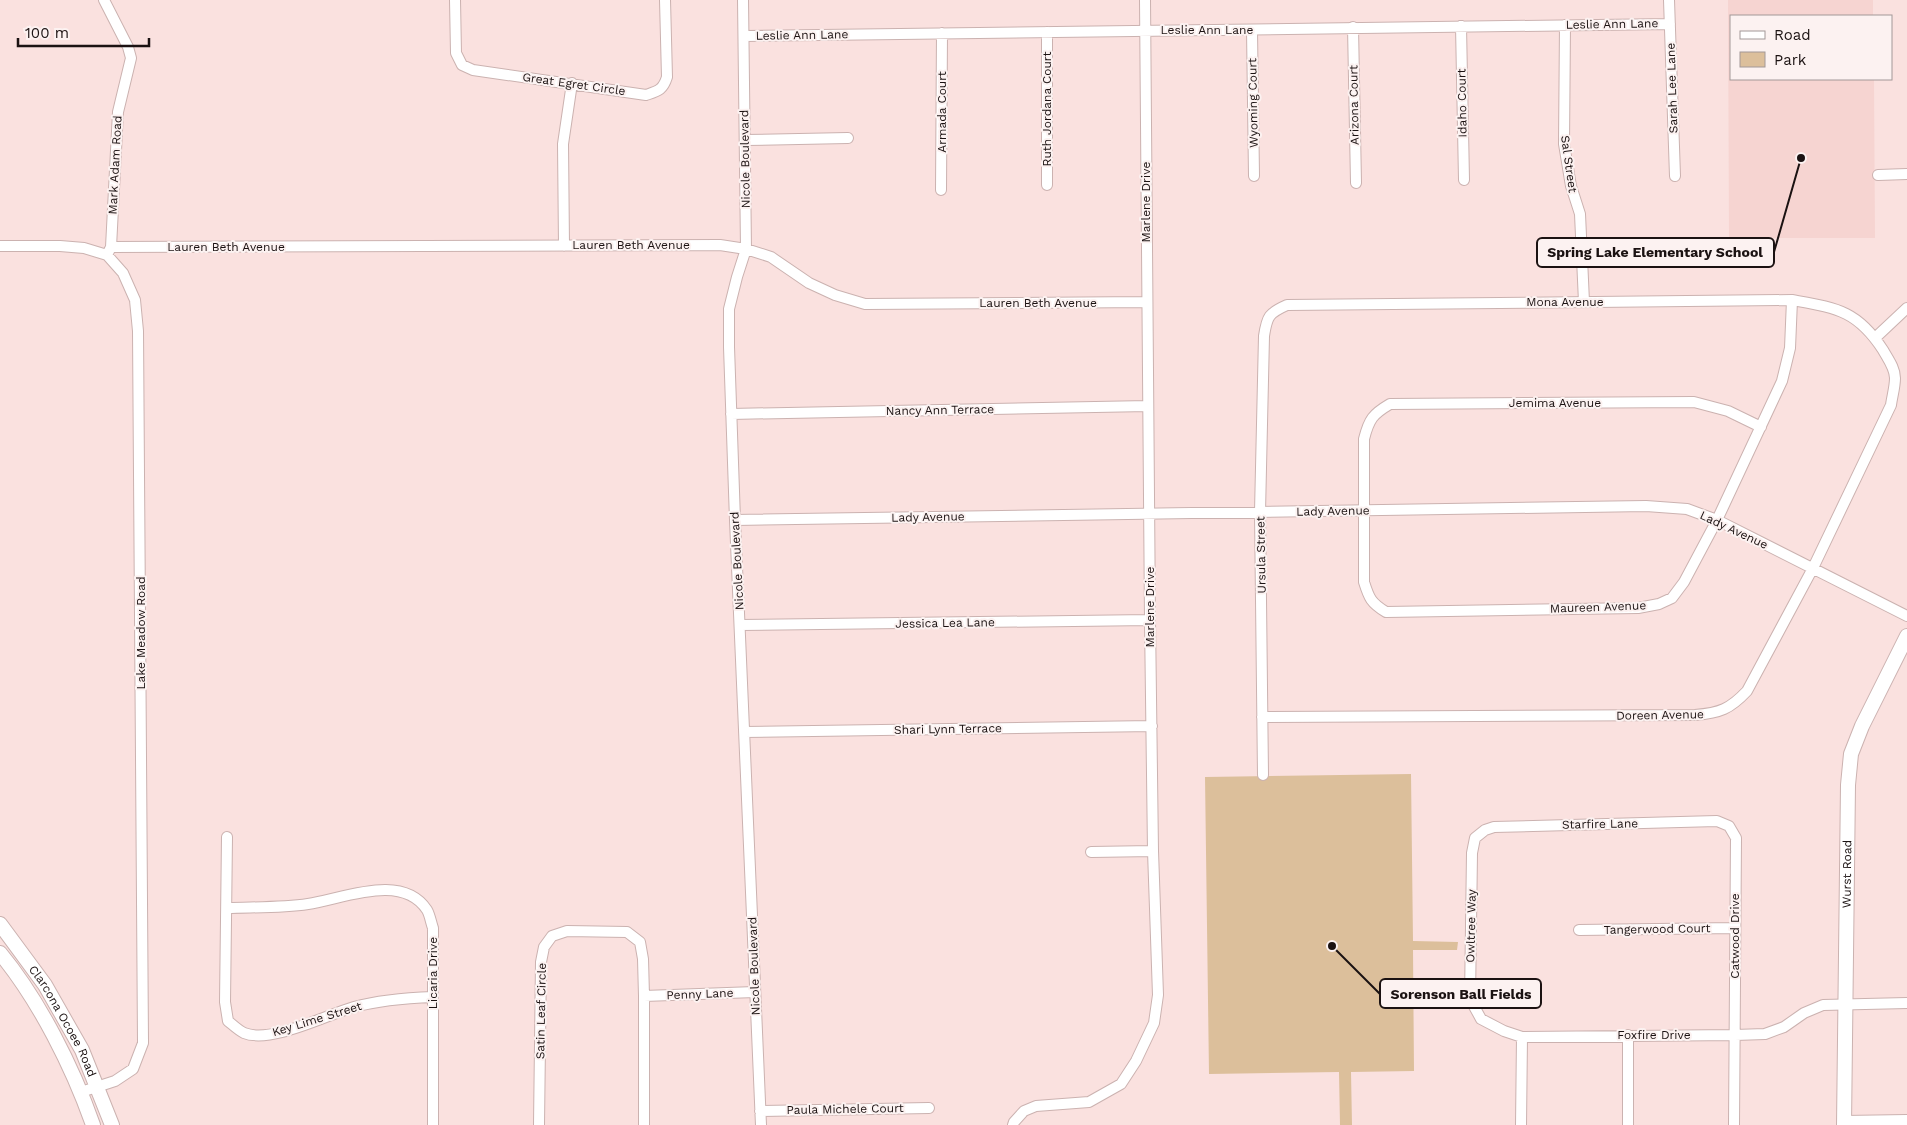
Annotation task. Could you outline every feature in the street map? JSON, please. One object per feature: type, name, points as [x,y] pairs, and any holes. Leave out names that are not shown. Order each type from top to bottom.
[{"type":"street","name":"Mark Adam Road","points":[[104,0],[128,47],[131,58],[131,65],[118,112],[109,251]]},
{"type":"street","name":"Great Egret Circle","points":[[455,0],[456,53],[462,65],[473,70],[646,94],[657,92],[665,86],[667,77],[665,0]]},
{"type":"street","name":"Nicole Boulevard","points":[[744,0],[746,249],[729,309],[735,520],[761,1125]]},
{"type":"street","name":"Marlene Drive","points":[[1013,1125],[1024,1111],[1036,1106],[1089,1102],[1121,1084],[1136,1061],[1154,1023],[1158,995],[1153,850],[1145,0]]},
{"type":"street","name":"Sarah Lee Lane","points":[[1669,0],[1675,176]]},
{"type":"street","name":"Leslie Ann Lane","points":[[744,36],[1670,24]]},
{"type":"street","name":"Sal Street","points":[[1565,25],[1564,144],[1571,186],[1580,214],[1584,302]]},
{"type":"street","name":"Idaho Court","points":[[1461,26],[1464,180]]},
{"type":"street","name":"Arizona Court","points":[[1353,27],[1356,183]]},
{"type":"street","name":"Wyoming Court","points":[[1252,30],[1254,176]]},
{"type":"street","name":"Ruth Jordana Court","points":[[1047,32],[1047,185]]},
{"type":"street","name":"Armada Court","points":[[941,190],[942,33]]},
{"type":"street","points":[[564,246],[563,144],[572,83]]},
{"type":"street","points":[[745,140],[848,138]]},
{"type":"street","points":[[1878,175],[1907,174]]},
{"type":"street","points":[[0,246],[60,246],[109,251]]},
{"type":"street","name":"Lauren Beth Avenue","points":[[109,251],[720,246],[746,249],[771,257],[809,283],[834,295],[865,304],[1147,302]]},
{"type":"street","name":"Lake Meadow Road","points":[[81,1092],[114,1081],[133,1069],[143,1043],[138,331],[135,300],[123,272],[109,251]]},
{"type":"street","name":"Mona Avenue","points":[[1264,336],[1266,321],[1271,312],[1287,305],[1792,300],[1830,307],[1858,320],[1875,338]]},
{"type":"street","name":"Maureen Avenue","points":[[1364,510],[1364,582],[1368,597],[1375,606],[1386,612],[1638,608],[1659,604],[1672,598],[1684,582],[1717,520],[1782,381],[1790,348],[1792,300]]},
{"type":"street","points":[[1875,338],[1907,308]]},
{"type":"street","name":"Ursula Street","points":[[1263,775],[1260,512],[1264,336]]},
{"type":"street","name":"Doreen Avenue","points":[[1262,717],[1695,715],[1717,713],[1735,704],[1747,691],[1813,568],[1891,405],[1895,378],[1892,364],[1875,338]]},
{"type":"street","name":"Jemima Avenue","points":[[1364,510],[1364,438],[1367,426],[1375,413],[1390,404],[1694,402],[1728,411],[1761,427]]},
{"type":"street","name":"Nancy Ann Terrace","points":[[732,414],[1148,406]]},
{"type":"street","name":"Lady Avenue","points":[[735,520],[1646,506],[1687,509],[1717,520],[1907,616]]},
{"type":"street","name":"Jessica Lea Lane","points":[[740,625],[1150,620]]},
{"type":"street","name":"Wurst Road","points":[[1844,1123],[1848,785],[1851,754],[1862,726],[1907,636]]},
{"type":"street","name":"Shari Lynn Terrace","points":[[744,732],[1152,726]]},
{"type":"street","name":"Starfire Lane","points":[[1472,853],[1475,838],[1485,830],[1494,827],[1717,821],[1729,826],[1736,838]]},
{"type":"street","name":"Key Lime Street","points":[[227,837],[225,1002],[228,1021],[244,1032],[261,1036],[299,1027],[354,1007],[390,999],[433,997]]},
{"type":"street","name":"Catwood Drive","points":[[1734,1125],[1736,838]]},
{"type":"street","points":[[1091,852],[1153,850]]},
{"type":"street","name":"Owltree Way","points":[[1470,999],[1472,853]]},
{"type":"street","name":"Licaria Drive","points":[[227,908],[309,904],[362,892],[393,890],[413,895],[428,911],[433,928],[433,1125]]},
{"type":"street","name":"Clarcona Ocoee Road","points":[[0,924],[45,984],[82,1050],[112,1125]]},
{"type":"street","name":"Tangerwood Court","points":[[1579,930],[1735,928]]},
{"type":"street","name":"Satin Leaf Circle","points":[[539,1125],[541,962],[544,947],[552,936],[567,931],[627,932],[640,942],[643,959],[644,996],[644,1125]]},
{"type":"street","name":"Clarcona Ocoee Road","points":[[1,955],[42,1014],[81,1092],[93,1125]]},
{"type":"street","name":"Penny Lane","points":[[644,996],[755,992]]},
{"type":"street","name":"Foxfire Drive","points":[[1470,999],[1480,1019],[1504,1031],[1522,1037],[1765,1034],[1784,1027],[1804,1013],[1823,1005],[1907,1003]]},
{"type":"street","points":[[1628,1035],[1628,1125]]},
{"type":"street","points":[[1522,1037],[1522,1125]]},
{"type":"street","name":"Paula Michele Court","points":[[760,1111],[929,1108]]},
{"type":"street","points":[[1844,1123],[1907,1120]]},
{"type":"shaded area","points":[[1728,0],[1873,0],[1873,15],[1730,15],[1730,80],[1874,80],[1875,238],[1729,238]]},
{"type":"green space","points":[[1411,774],[1413,941],[1458,942],[1457,950],[1413,950],[1414,1071],[1351,1072],[1352,1125],[1340,1125],[1339,1072],[1209,1074],[1205,777]]},
{"type":"place","name":"Spring Lake Elementary School","points":[[1801,158]]},
{"type":"place","name":"Sorenson Ball Fields","points":[[1332,946]]}]
